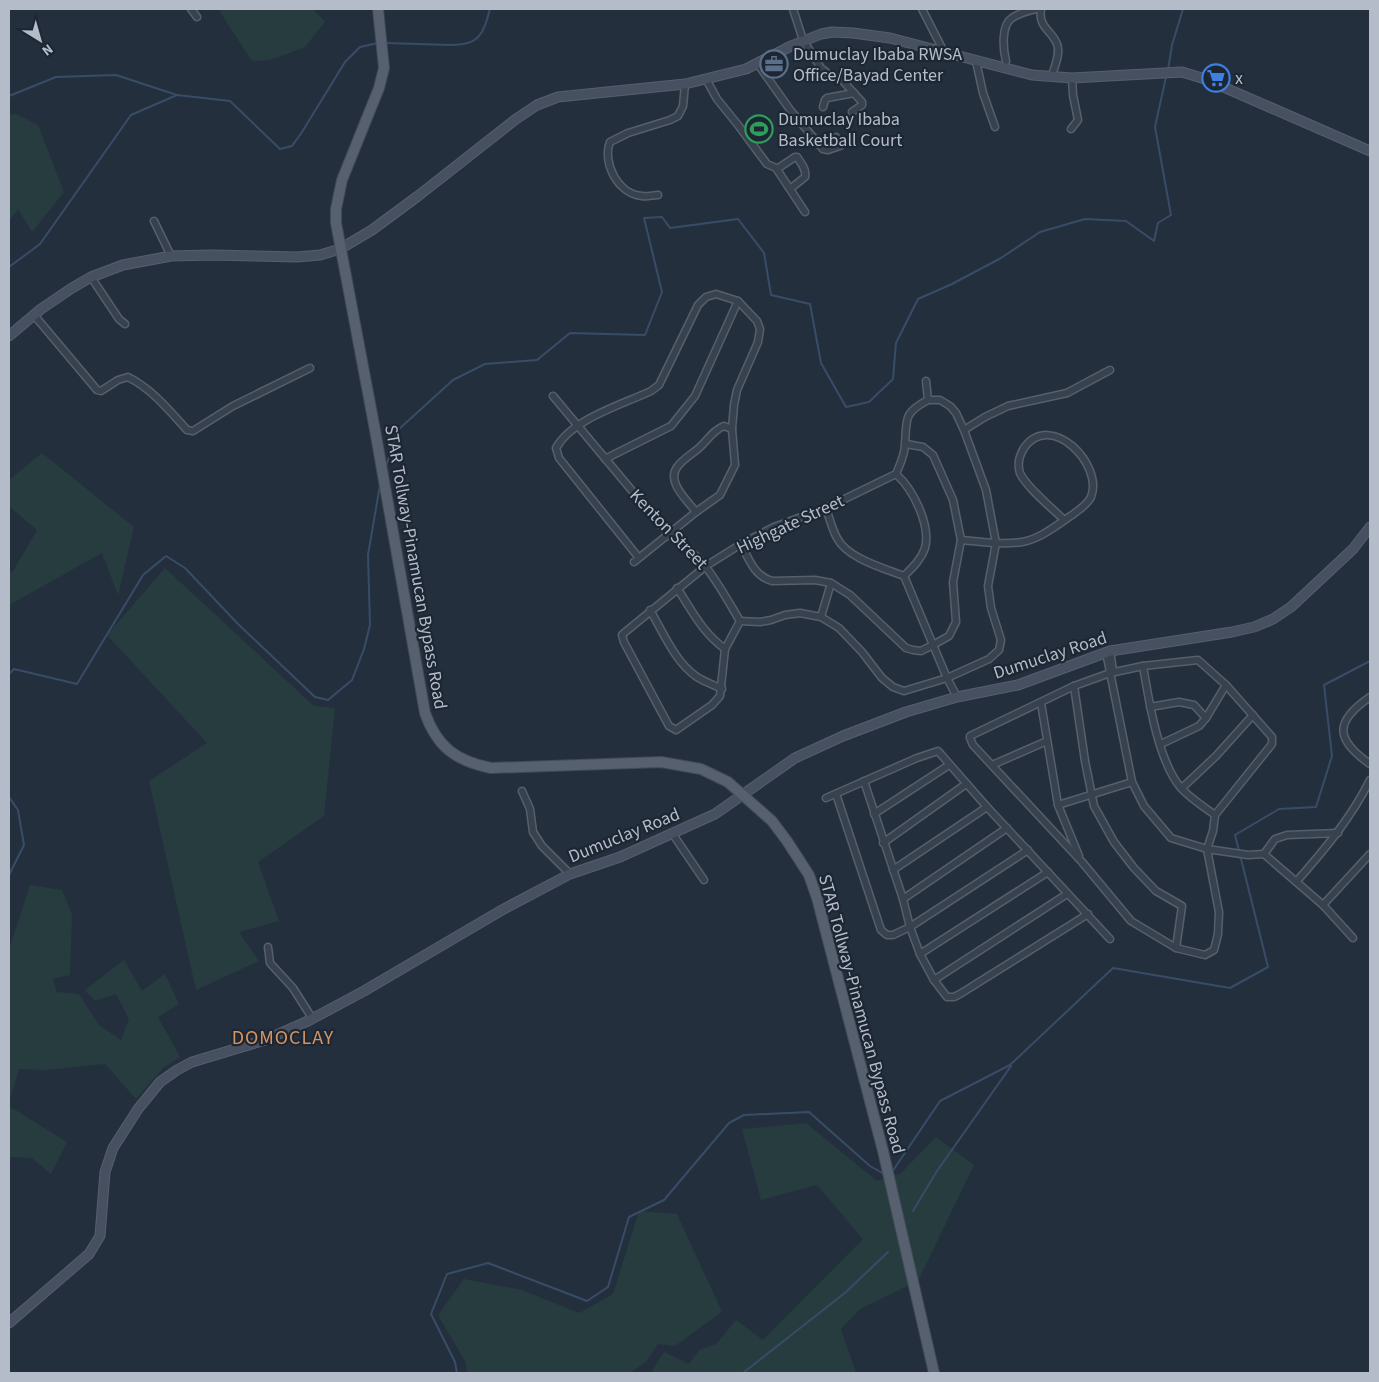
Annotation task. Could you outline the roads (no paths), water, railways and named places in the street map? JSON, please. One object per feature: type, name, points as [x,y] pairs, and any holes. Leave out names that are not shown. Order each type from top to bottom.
[{"type":"main road","name":"STAR Tollway-Pinamucan Bypass Road","points":[[377,12],[384,68],[379,88],[346,168],[338,196],[336,224],[425,713],[435,735],[449,751],[473,764],[491,768],[661,762],[701,769],[728,782],[763,811],[780,831],[809,875],[822,915],[884,1151],[934,1373]]},
{"type":"street","points":[[191,9],[197,17]]},
{"type":"street","points":[[793,9],[803,40],[823,70],[831,76],[842,80],[862,104],[852,112]]},
{"type":"street","points":[[922,9],[944,52]]},
{"type":"street","points":[[1006,61],[1003,50],[1008,21],[1036,9]]},
{"type":"street","points":[[1041,9],[1041,20],[1054,39],[1058,51],[1052,76]]},
{"type":"street","points":[[9,336],[41,309],[72,288],[91,277],[123,265],[171,256],[297,257],[320,255],[340,249],[372,230],[516,119],[537,105],[558,97],[685,84],[746,69],[803,40],[832,32],[867,34],[921,45],[1032,75],[1072,78],[1182,72],[1370,150]]},
{"type":"street","points":[[976,61],[995,127]]},
{"type":"street","points":[[757,63],[791,111],[823,149],[826,150],[840,146],[836,137]]},
{"type":"street","points":[[1071,129],[1078,120],[1072,95],[1072,78]]},
{"type":"street","points":[[706,79],[717,99],[767,164],[777,169],[805,212]]},
{"type":"street","points":[[658,195],[641,196],[631,193],[619,183],[610,169],[607,150],[610,142],[628,133],[678,116],[684,106],[685,84]]},
{"type":"street","points":[[823,107],[827,98],[854,93]]},
{"type":"street","points":[[777,169],[795,157],[802,163],[806,172],[805,177],[790,189]]},
{"type":"street","points":[[154,221],[171,256]]},
{"type":"street","points":[[91,277],[119,319],[125,324]]},
{"type":"street","points":[[716,294],[738,301],[757,321],[760,330],[758,342],[737,390],[734,405],[732,429],[735,465],[720,495],[636,560],[559,458],[556,448],[561,439],[578,424],[651,391],[658,385],[698,304],[706,298],[716,294]]},
{"type":"street","points":[[606,459],[671,426],[695,396],[738,301]]},
{"type":"street","points":[[34,316],[97,390],[101,391],[118,380],[128,377],[138,382],[160,400],[187,430],[193,431],[233,406],[310,368]]},
{"type":"street","points":[[964,430],[1008,406],[1066,393],[1110,370]]},
{"type":"street","points":[[926,381],[928,400]]},
{"type":"street","name":"Kenton Street","points":[[553,396],[669,535],[683,543],[706,566],[740,621]]},
{"type":"street","points":[[650,610],[675,654],[690,671],[697,677],[722,689],[725,649],[740,621],[760,622],[786,615],[800,614],[821,617],[839,628],[862,652],[882,678],[893,687],[904,691],[947,678],[990,659],[999,650],[1001,640],[991,608],[988,586],[996,543],[986,490],[956,413],[950,406],[940,400],[928,400],[917,406],[907,418],[904,455],[896,474],[908,486],[915,498],[925,528],[926,541],[924,550],[917,563],[904,576]]},
{"type":"street","points":[[696,512],[674,483],[673,473],[678,464],[702,445],[717,428],[724,426],[732,429]]},
{"type":"street","points":[[962,540],[996,543],[1023,542],[1045,533],[1064,520],[1083,507],[1091,497],[1093,484],[1089,469],[1076,450],[1057,436],[1045,434],[1031,440],[1023,449],[1018,461],[1020,472],[1026,483],[1064,520]]},
{"type":"street","points":[[741,544],[758,575],[765,580],[816,580],[831,583],[850,595],[906,648],[921,651],[934,646],[949,636],[956,622],[952,582],[962,540],[953,500],[933,455],[923,447],[906,444]]},
{"type":"street","name":"Highgate Street","points":[[722,689],[720,696],[712,705],[676,730],[672,729],[624,642],[622,635],[677,588],[706,566],[741,544],[774,527],[826,508],[896,474]]},
{"type":"street","points":[[826,508],[837,538],[845,548],[866,561],[904,576],[947,678],[958,696]]},
{"type":"street","name":"Dumuclay Road","points":[[9,1323],[89,1254],[100,1236],[105,1172],[113,1148],[138,1109],[160,1082],[177,1070],[192,1062],[265,1040],[312,1018],[364,991],[502,910],[570,874],[620,857],[714,814],[795,758],[844,736],[906,712],[958,696],[1018,685],[1108,651],[1232,632],[1254,627],[1273,619],[1291,607],[1353,549],[1370,527]]},
{"type":"street","points":[[821,617],[831,583]]},
{"type":"street","points":[[677,588],[704,630],[725,649]]},
{"type":"street","points":[[1108,651],[1132,782],[1144,806],[1171,838],[1207,849],[1248,855],[1264,854],[1323,905],[1353,938]]},
{"type":"street","points":[[1198,660],[1226,685],[1272,737],[1272,744],[1215,815],[1213,831],[1207,849],[1219,912],[1218,934],[1214,950],[1205,955],[1176,948],[1131,921],[1082,862],[970,740],[970,736],[1074,686],[1143,666],[1198,660]]},
{"type":"street","points":[[1143,666],[1150,707],[1166,764],[1182,788],[1215,815]]},
{"type":"street","points":[[1161,744],[1194,729],[1206,718],[1226,685]]},
{"type":"street","points":[[1074,686],[1094,806],[1114,842],[1134,868],[1156,891],[1182,906],[1176,948]]},
{"type":"street","points":[[1370,697],[1359,704],[1348,717],[1342,729],[1343,737],[1370,764]]},
{"type":"street","points":[[1150,707],[1179,702],[1194,705],[1206,718]]},
{"type":"street","points":[[1040,703],[1058,805],[1082,862]]},
{"type":"street","points":[[1182,788],[1216,756],[1253,715]]},
{"type":"street","points":[[992,765],[1047,741]]},
{"type":"street","points":[[826,798],[864,780],[938,751],[986,807],[1110,939]]},
{"type":"street","points":[[874,814],[950,765]]},
{"type":"street","points":[[864,780],[920,954],[934,980],[949,997],[954,997],[1088,914]]},
{"type":"street","points":[[1297,881],[1338,833],[1361,798],[1370,780]]},
{"type":"street","points":[[1058,805],[1132,782]]},
{"type":"street","points":[[883,843],[966,784]]},
{"type":"street","points":[[522,791],[530,809],[533,832],[542,846],[570,874]]},
{"type":"street","points":[[836,794],[881,930],[890,936],[910,927],[1028,850]]},
{"type":"street","points":[[892,870],[986,807]]},
{"type":"street","points":[[903,899],[1007,828]]},
{"type":"street","points":[[672,833],[704,880]]},
{"type":"street","points":[[1264,854],[1275,839],[1287,835],[1338,833]]},
{"type":"street","points":[[1323,905],[1349,875],[1370,856]]},
{"type":"street","points":[[920,954],[1048,872]]},
{"type":"street","points":[[934,980],[1068,894]]},
{"type":"street","points":[[268,947],[270,963],[293,988],[312,1018]]},
{"type":"waterway","points":[[385,43],[451,45],[468,43],[479,36],[490,9]]},
{"type":"waterway","points":[[1168,70],[1172,45],[1183,9]]},
{"type":"waterway","points":[[9,267],[40,244],[131,115],[177,95],[230,101],[280,149],[292,146],[345,62],[360,47],[378,43]]},
{"type":"waterway","points":[[9,96],[56,77],[116,75],[177,95]]},
{"type":"waterway","points":[[386,466],[398,430],[453,380],[485,364],[537,360],[570,333],[645,335],[662,292],[644,218],[662,217],[670,228],[738,219],[764,253],[771,295],[810,304],[821,363],[846,407],[869,402],[893,379],[896,343],[918,299],[952,284],[1001,258],[1040,232],[1085,219],[1126,221],[1154,241],[1158,223],[1171,215],[1155,127],[1166,77]]},
{"type":"waterway","points":[[9,674],[14,669],[77,684],[143,575],[166,556],[185,568],[238,624],[315,697],[328,700],[352,680],[364,649],[370,625],[368,555],[380,485]]},
{"type":"waterway","points":[[1239,851],[1235,835],[1279,809],[1316,807],[1332,756],[1324,685],[1370,661]]},
{"type":"waterway","points":[[9,797],[18,810],[24,845],[9,875]]},
{"type":"waterway","points":[[892,1172],[940,1101],[1010,1065],[1113,968],[1230,988],[1268,967],[1240,855]]},
{"type":"waterway","points":[[913,1211],[937,1171],[1011,1066]]},
{"type":"waterway","points":[[457,1373],[455,1362],[431,1314],[447,1274],[488,1263],[587,1301],[608,1287],[629,1217],[664,1200],[729,1123],[744,1115],[809,1112],[870,1166],[884,1174]]},
{"type":"waterway","points":[[743,1373],[846,1292],[888,1252]]},
{"type":"place","name":"Dumuclay Ibaba RWSA Office/Bayad Center","points":[[774,64]]},
{"type":"place","name":"x","points":[[1216,78]]},
{"type":"place","name":"Dumuclay Ibaba Basketball Court","points":[[759,129]]},
{"type":"district","name":"DOMOCLAY","points":[[283,1037]]}]
